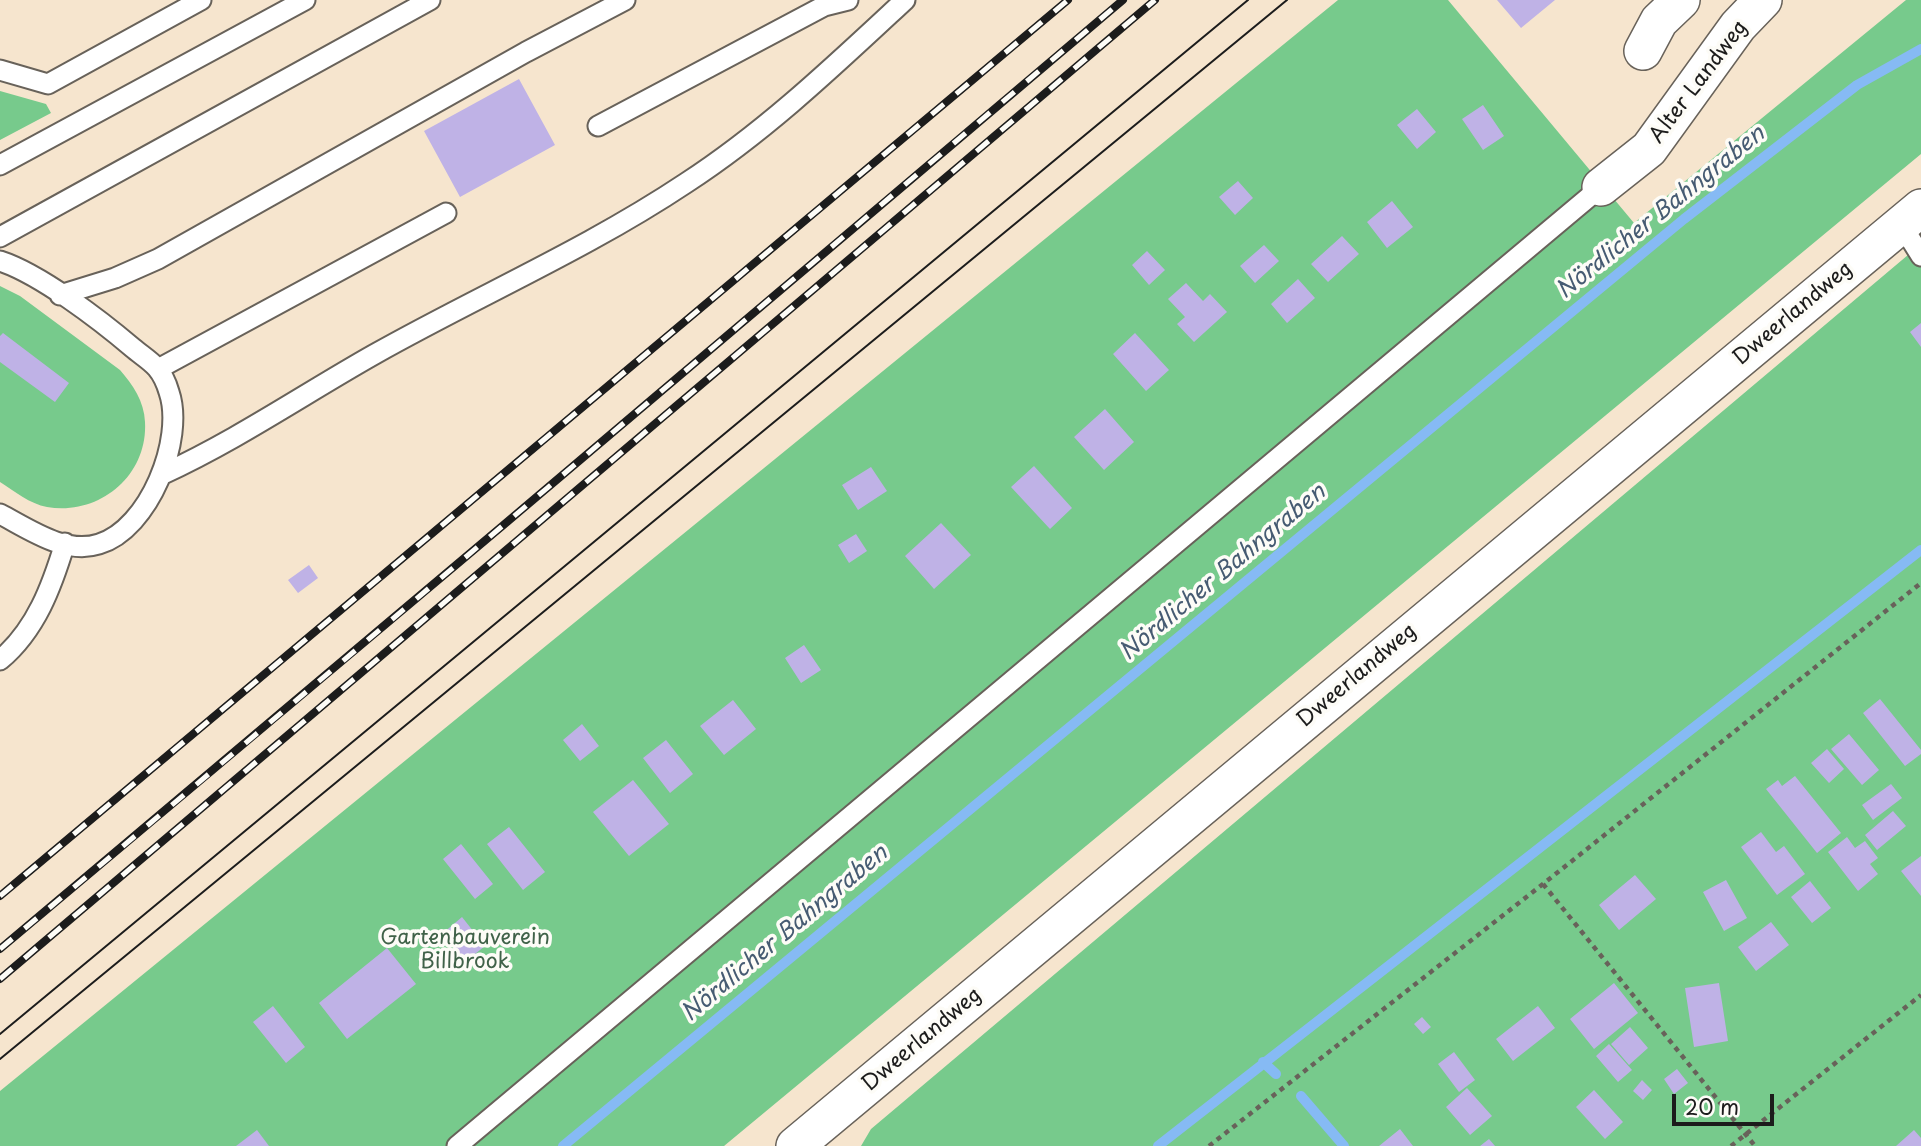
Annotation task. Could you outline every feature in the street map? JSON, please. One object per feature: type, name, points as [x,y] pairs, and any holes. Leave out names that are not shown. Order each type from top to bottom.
[{"type":"street","points":[[1643,51],[1659,21],[1681,0]]},
{"type":"street","name":"Alter Landweg","points":[[1601,187],[1650,149],[1738,26],[1763,0]]},
{"type":"street","name":"Dweerlandweg","points":[[794,1146],[1911,216]]},
{"type":"lane","points":[[0,71],[48,84],[201,0]]},
{"type":"lane","points":[[0,165],[305,0]]},
{"type":"lane","points":[[0,237],[430,0]]},
{"type":"lane","points":[[60,295],[115,278],[158,259],[526,52],[625,0]]},
{"type":"lane","points":[[598,126],[824,6],[848,0]]},
{"type":"lane","points":[[163,474],[199,457],[375,354],[620,225],[676,190],[813,86],[905,0]]},
{"type":"lane","points":[[457,1146],[1601,187]]},
{"type":"lane","points":[[158,369],[446,213]]},
{"type":"lane","points":[[1911,216],[1921,256]]},
{"type":"lane","points":[[0,261],[38,279],[114,333],[158,369],[169,393],[173,416],[171,444],[163,474],[152,497],[132,522],[113,537],[98,545],[76,546],[51,541],[0,514]]},
{"type":"lane","points":[[0,660],[44,605],[65,543]]},
{"type":"path","points":[[1209,1146],[1544,884],[1921,583]]},
{"type":"path","points":[[1544,884],[1755,1146]]},
{"type":"path","points":[[1731,1146],[1921,995]]},
{"type":"green space","name":"Gartenbauverein Billbrook","points":[[1338,0],[1448,0],[1634,223],[1906,0],[1921,0],[1921,154],[724,1146],[0,1146],[0,1091]]},
{"type":"green space","points":[[0,91],[46,104],[51,113],[0,140]]},
{"type":"green space","points":[[1921,244],[1921,1146],[861,1146],[871,1129]]},
{"type":"green space","points":[[0,286],[20,296],[120,370],[137,394],[145,422],[144,442],[129,475],[117,488],[102,498],[85,505],[47,507],[28,500],[0,482]]},
{"type":"building","points":[[1497,0],[1555,0],[1521,28]]},
{"type":"building","points":[[519,79],[555,145],[460,197],[424,131]]},
{"type":"building","points":[[1483,105],[1504,136],[1483,150],[1462,119]]},
{"type":"building","points":[[1417,109],[1436,132],[1417,149],[1397,125]]},
{"type":"building","points":[[1238,181],[1253,198],[1235,215],[1219,197]]},
{"type":"building","points":[[1392,201],[1413,227],[1387,248],[1367,222]]},
{"type":"building","points":[[1342,236],[1359,254],[1328,282],[1311,264]]},
{"type":"building","points":[[1264,245],[1279,261],[1255,283],[1240,266]]},
{"type":"building","points":[[1147,251],[1165,270],[1149,285],[1132,265]]},
{"type":"building","points":[[1298,279],[1315,298],[1287,323],[1271,304]]},
{"type":"building","points":[[1186,283],[1203,301],[1210,294],[1227,312],[1194,342],[1177,324],[1185,317],[1168,299]]},
{"type":"building","points":[[1921,323],[1921,347],[1910,332]]},
{"type":"building","points":[[3,333],[69,383],[55,402],[0,362],[0,336]]},
{"type":"building","points":[[1135,333],[1169,370],[1146,391],[1113,354]]},
{"type":"building","points":[[1105,409],[1134,442],[1104,470],[1074,437]]},
{"type":"building","points":[[1034,466],[1072,508],[1050,529],[1011,487]]},
{"type":"building","points":[[871,467],[887,491],[858,510],[842,485]]},
{"type":"building","points":[[941,523],[971,555],[934,589],[905,556]]},
{"type":"building","points":[[856,534],[867,551],[849,563],[838,545]]},
{"type":"building","points":[[309,565],[318,578],[298,593],[288,580]]},
{"type":"building","points":[[804,645],[821,670],[801,683],[785,658]]},
{"type":"building","points":[[1880,699],[1921,750],[1921,754],[1905,766],[1863,713]]},
{"type":"building","points":[[733,700],[756,729],[724,755],[700,726]]},
{"type":"building","points":[[582,724],[599,746],[580,761],[563,740]]},
{"type":"building","points":[[1849,734],[1879,770],[1862,785],[1831,749]]},
{"type":"building","points":[[666,740],[693,774],[670,793],[643,758]]},
{"type":"building","points":[[1827,749],[1844,769],[1829,783],[1811,763]]},
{"type":"building","points":[[1795,776],[1841,833],[1817,853],[1766,789],[1778,780],[1782,786]]},
{"type":"building","points":[[633,780],[669,824],[629,856],[593,812]]},
{"type":"building","points":[[1891,784],[1902,798],[1873,820],[1862,805]]},
{"type":"building","points":[[1893,811],[1906,826],[1877,850],[1865,835]]},
{"type":"building","points":[[509,827],[545,872],[523,890],[487,844]]},
{"type":"building","points":[[1761,832],[1776,852],[1784,846],[1805,874],[1777,895],[1741,847]]},
{"type":"building","points":[[1847,837],[1855,848],[1865,841],[1878,858],[1870,864],[1878,874],[1858,891],[1828,852]]},
{"type":"building","points":[[461,844],[493,884],[475,899],[443,859]]},
{"type":"building","points":[[1921,856],[1921,896],[1901,871]]},
{"type":"building","points":[[1635,875],[1656,899],[1619,930],[1599,905]]},
{"type":"building","points":[[1726,880],[1747,918],[1724,931],[1703,892]]},
{"type":"building","points":[[1810,881],[1831,908],[1812,923],[1791,897]]},
{"type":"building","points":[[462,917],[485,946],[465,962],[442,934]]},
{"type":"building","points":[[1771,922],[1789,945],[1756,971],[1738,947]]},
{"type":"building","points":[[387,948],[416,984],[347,1039],[319,1003]]},
{"type":"building","points":[[1614,983],[1638,1013],[1594,1049],[1570,1019]]},
{"type":"building","points":[[1719,983],[1728,1041],[1694,1047],[1685,988]]},
{"type":"building","points":[[273,1006],[305,1047],[286,1063],[253,1022]]},
{"type":"building","points":[[1538,1006],[1555,1028],[1513,1061],[1496,1039]]},
{"type":"building","points":[[1422,1017],[1431,1027],[1423,1034],[1414,1024]]},
{"type":"building","points":[[1630,1027],[1648,1048],[1629,1065],[1611,1044]]},
{"type":"building","points":[[1609,1044],[1632,1070],[1618,1082],[1596,1056]]},
{"type":"building","points":[[1454,1052],[1475,1080],[1459,1092],[1438,1064]]},
{"type":"building","points":[[1677,1069],[1688,1083],[1674,1094],[1664,1079]]},
{"type":"building","points":[[1642,1080],[1652,1090],[1643,1100],[1633,1091]]},
{"type":"building","points":[[1467,1088],[1492,1116],[1470,1135],[1446,1107]]},
{"type":"building","points":[[1594,1090],[1623,1122],[1605,1139],[1576,1107]]},
{"type":"building","points":[[1400,1129],[1413,1146],[1379,1146]]},
{"type":"building","points":[[257,1130],[269,1146],[236,1146]]},
{"type":"building","points":[[1914,1130],[1921,1138],[1921,1146],[1896,1146]]},
{"type":"building","points":[[1489,1139],[1495,1146],[1480,1146]]},
{"type":"waterway","name":"Nördlicher Bahngraben","points":[[563,1146],[1684,219],[1857,85],[1921,49]]},
{"type":"waterway","points":[[1158,1146],[1921,550]]},
{"type":"waterway","points":[[1263,1062],[1276,1074]]},
{"type":"waterway","points":[[1301,1096],[1344,1146]]},
{"type":"tram line","points":[[0,1034],[1248,0]]},
{"type":"tram line","points":[[0,1059],[1287,0]]},
{"type":"railway","points":[[0,896],[1068,0]]},
{"type":"railway","points":[[0,949],[1123,0]]},
{"type":"railway","points":[[0,979],[1155,0]]}]
